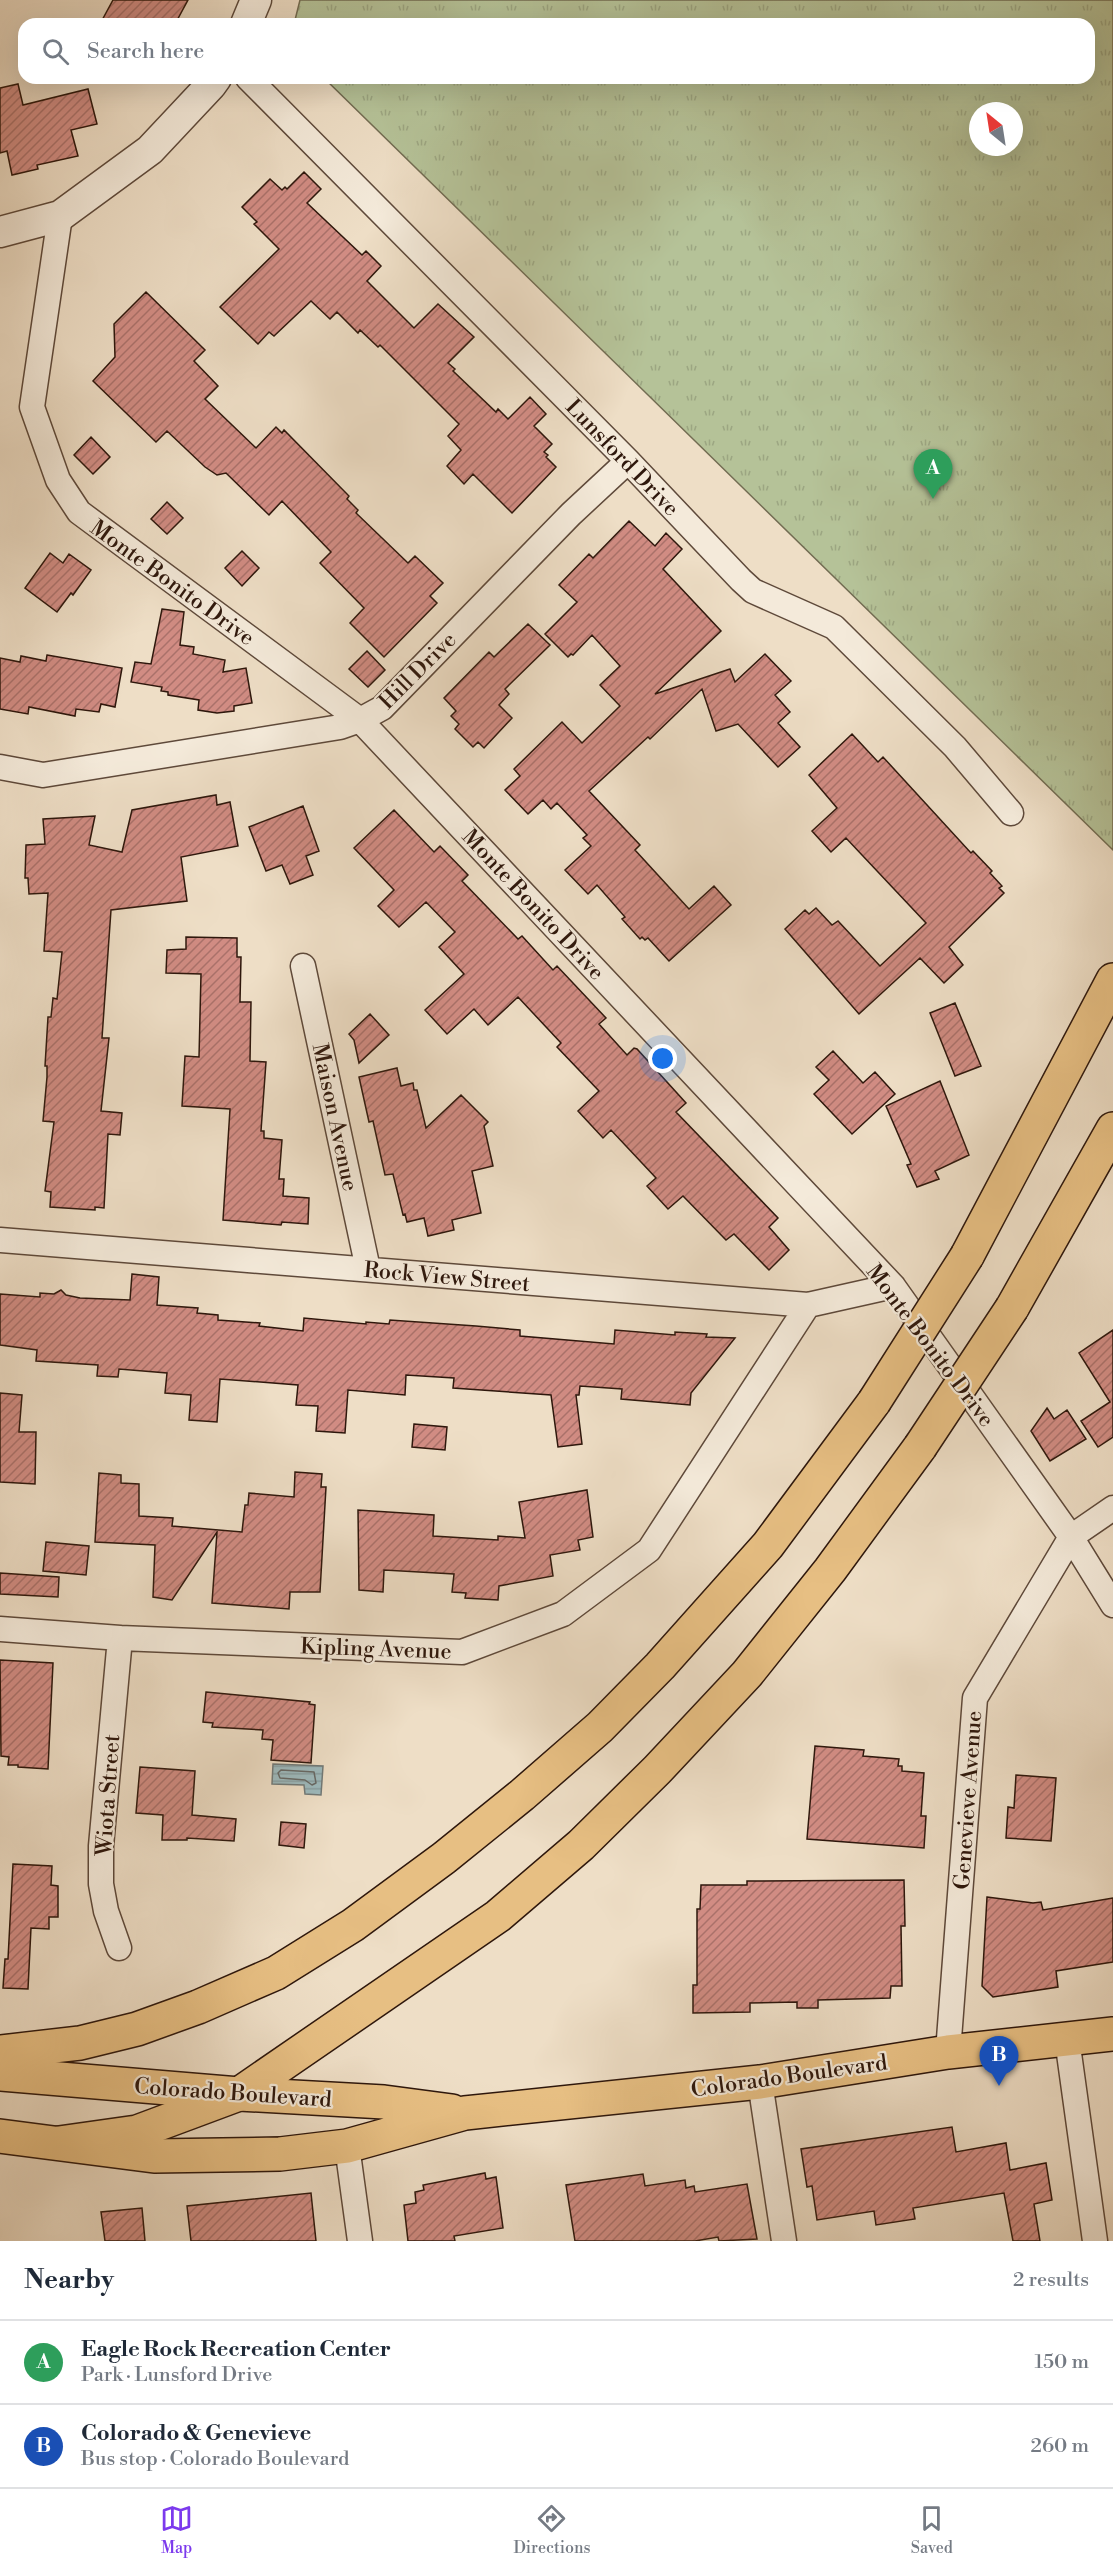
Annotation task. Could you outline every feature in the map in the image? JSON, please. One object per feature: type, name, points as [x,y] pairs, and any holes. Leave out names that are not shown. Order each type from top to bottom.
[{"type":"main road","points":[[0,2052],[80,2043],[137,2030],[198,2007],[286,1967],[353,1925],[444,1858],[522,1795],[600,1727],[660,1666],[768,1545],[874,1402],[967,1256],[1113,980]]},
{"type":"main road","points":[[59,2143],[137,2132],[239,2094],[498,1916],[581,1845],[657,1770],[747,1674],[830,1570],[920,1447],[1012,1308],[1113,1129]]},
{"type":"main road","name":"Colorado Boulevard","points":[[0,2136],[154,2156],[280,2154],[347,2146],[465,2113],[760,2082],[948,2052],[1113,2034]]},
{"type":"main road","name":"Colorado Boulevard","points":[[0,2074],[239,2094],[384,2102],[465,2113]]},
{"type":"street","points":[[248,18],[256,0]]},
{"type":"street","points":[[0,232],[60,216],[150,150],[212,84]]},
{"type":"street","name":"Lunsford Drive","points":[[255,84],[628,461],[753,591],[834,627],[955,747],[1011,813]]},
{"type":"street","name":"Monte Bonito Drive","points":[[60,216],[32,406],[58,480],[80,512],[360,720],[893,1286],[1071,1537],[1113,1605]]},
{"type":"street","name":"Hill Drive","points":[[0,767],[43,775],[340,727],[360,720],[382,708],[571,514],[628,461]]},
{"type":"street","name":"Maison Avenue","points":[[303,966],[368,1269]]},
{"type":"street","name":"Rock View Street","points":[[0,1240],[808,1305],[893,1286]]},
{"type":"street","name":"Kipling Avenue","points":[[0,1629],[120,1638],[462,1652],[563,1614],[649,1550],[808,1305]]},
{"type":"street","points":[[1071,1537],[1113,1508]]},
{"type":"street","name":"Genevieve Avenue","points":[[948,2052],[975,1698],[1071,1537]]},
{"type":"street","name":"Wiota Street","points":[[119,1948],[106,1911],[101,1884],[101,1845],[120,1638]]},
{"type":"street","points":[[1067,2039],[1095,2241]]},
{"type":"street","points":[[760,2082],[784,2241]]},
{"type":"street","points":[[347,2146],[360,2241]]},
{"type":"green space","points":[[300,0],[1113,0],[1113,850],[330,84],[1095,84],[1095,18],[296,18]]},
{"type":"water","points":[[273,1764],[323,1766],[321,1795],[305,1794],[304,1785],[272,1784]]},
{"type":"building","points":[[113,0],[188,0],[178,18],[103,18]]},
{"type":"building","points":[[18,84],[23,105],[88,89],[97,124],[71,130],[78,156],[37,165],[38,169],[12,175],[7,151],[0,153],[0,88]]},
{"type":"building","points":[[304,172],[321,189],[307,203],[362,255],[366,251],[381,266],[367,281],[414,328],[438,304],[474,337],[448,363],[455,369],[453,371],[496,412],[498,409],[508,419],[530,397],[546,414],[534,426],[552,444],[544,452],[556,467],[512,513],[473,474],[464,484],[447,466],[461,450],[448,436],[459,424],[380,345],[378,347],[360,330],[358,333],[337,312],[330,319],[311,301],[274,336],[269,332],[258,344],[220,307],[279,249],[254,224],[257,222],[242,207],[270,179],[282,190],[285,187],[287,189]]},
{"type":"building","points":[[146,292],[205,350],[194,361],[218,386],[205,399],[256,448],[276,427],[282,433],[284,430],[349,496],[347,499],[358,510],[356,513],[408,563],[415,556],[443,583],[430,596],[437,603],[384,657],[350,623],[364,608],[320,563],[331,552],[282,501],[269,515],[226,473],[217,475],[205,467],[167,431],[156,442],[93,381],[115,357],[114,324]]},
{"type":"building","points":[[91,437],[110,457],[93,474],[74,455]]},
{"type":"building","points":[[167,502],[183,518],[167,534],[151,519]]},
{"type":"building","points":[[629,521],[655,546],[666,533],[682,549],[663,569],[721,631],[655,694],[730,669],[735,682],[765,654],[791,681],[775,695],[790,712],[778,723],[800,747],[778,767],[738,724],[716,731],[702,689],[650,739],[648,737],[589,791],[640,845],[635,850],[689,909],[714,886],[731,905],[669,961],[648,938],[640,939],[622,919],[625,917],[597,885],[588,894],[565,870],[591,846],[583,838],[587,835],[557,803],[551,809],[543,800],[528,814],[505,790],[520,776],[514,769],[562,722],[582,743],[620,706],[600,685],[620,666],[592,635],[573,655],[568,657],[545,634],[577,602],[559,585],[589,554],[593,558]]},
{"type":"building","points":[[242,551],[259,568],[242,586],[225,568]]},
{"type":"building","points":[[50,553],[63,563],[69,554],[91,570],[57,612],[25,588]]},
{"type":"building","points":[[162,609],[184,612],[180,645],[194,647],[193,654],[225,660],[223,672],[246,668],[252,703],[234,706],[234,711],[217,713],[198,710],[199,700],[168,695],[168,692],[161,691],[162,687],[131,682],[135,662],[151,664]]},
{"type":"building","points":[[528,624],[550,645],[505,689],[509,694],[499,705],[512,718],[484,748],[478,742],[473,747],[455,729],[459,724],[451,716],[456,711],[444,698],[489,652],[494,657]]},
{"type":"building","points":[[367,651],[385,670],[368,687],[349,669]]},
{"type":"building","points":[[47,655],[122,668],[115,707],[101,704],[99,712],[76,709],[75,716],[29,707],[28,714],[0,709],[0,658],[20,662],[21,656],[46,661]]},
{"type":"building","points":[[852,734],[878,762],[883,757],[971,853],[973,851],[992,871],[990,873],[1002,886],[999,888],[1004,893],[949,947],[963,965],[944,983],[920,958],[859,1014],[785,929],[805,910],[809,914],[816,908],[832,925],[838,921],[880,966],[926,923],[846,838],[831,852],[812,831],[837,808],[809,775]]},
{"type":"building","points":[[216,795],[217,805],[230,802],[238,846],[181,857],[187,901],[111,910],[102,1038],[109,1038],[101,1111],[122,1113],[120,1135],[108,1134],[104,1208],[95,1207],[95,1210],[50,1207],[51,1192],[45,1191],[54,1122],[43,1121],[47,1077],[47,1066],[45,1066],[48,1017],[51,1017],[53,998],[57,999],[62,952],[44,951],[48,893],[29,894],[28,878],[25,878],[26,845],[45,844],[43,819],[95,816],[89,845],[122,852],[132,810]]},
{"type":"building","points":[[303,806],[319,851],[306,856],[313,875],[290,884],[282,865],[266,871],[249,827]]},
{"type":"building","points":[[394,810],[434,852],[440,846],[468,875],[462,881],[518,939],[522,936],[553,970],[557,966],[606,1018],[599,1024],[627,1055],[634,1048],[637,1049],[686,1103],[676,1112],[778,1218],[769,1227],[789,1250],[769,1270],[734,1234],[726,1240],[683,1196],[668,1209],[647,1186],[656,1178],[611,1130],[603,1138],[578,1111],[599,1091],[557,1047],[561,1043],[518,997],[488,1025],[474,1009],[447,1034],[425,1010],[464,974],[439,947],[455,932],[426,902],[399,927],[378,906],[394,890],[354,848]]},
{"type":"building","points":[[186,937],[237,938],[237,957],[241,957],[240,1002],[251,1002],[250,1061],[266,1062],[261,1131],[264,1131],[264,1138],[282,1140],[279,1179],[284,1179],[283,1196],[309,1198],[308,1224],[282,1222],[281,1225],[223,1220],[230,1109],[182,1106],[185,1056],[199,1057],[201,974],[166,973],[167,950],[186,949]]},
{"type":"building","points":[[955,1003],[981,1066],[955,1076],[930,1013]]},
{"type":"building","points":[[370,1014],[389,1035],[359,1063],[354,1040],[349,1034]]},
{"type":"building","points":[[833,1051],[863,1083],[875,1072],[895,1094],[852,1134],[814,1094],[829,1080],[816,1067]]},
{"type":"building","points":[[397,1068],[401,1086],[413,1083],[414,1090],[417,1090],[426,1128],[461,1095],[488,1122],[484,1126],[493,1166],[472,1171],[481,1213],[452,1220],[454,1230],[428,1236],[424,1218],[407,1222],[405,1214],[403,1215],[393,1174],[385,1175],[373,1121],[369,1122],[359,1077]]},
{"type":"building","points":[[940,1081],[969,1155],[935,1171],[939,1179],[917,1187],[907,1165],[911,1164],[886,1106]]},
{"type":"building","points":[[132,1274],[159,1277],[157,1305],[198,1308],[197,1313],[218,1315],[218,1320],[260,1323],[259,1326],[303,1331],[304,1318],[366,1324],[366,1322],[389,1324],[390,1320],[476,1326],[520,1330],[520,1336],[614,1344],[615,1330],[675,1335],[675,1332],[707,1334],[706,1337],[735,1338],[691,1393],[690,1405],[621,1399],[622,1389],[580,1386],[579,1395],[576,1395],[582,1444],[558,1447],[551,1395],[453,1388],[454,1378],[406,1375],[405,1395],[348,1390],[345,1433],[316,1431],[318,1406],[296,1405],[298,1385],[220,1379],[217,1422],[189,1420],[191,1395],[165,1393],[167,1373],[119,1369],[118,1377],[97,1376],[98,1365],[36,1361],[37,1350],[0,1345],[0,1294],[40,1297],[40,1293],[54,1294],[61,1290],[66,1295],[80,1298],[130,1300]]},
{"type":"building","points":[[1113,1330],[1113,1437],[1098,1447],[1081,1421],[1110,1402],[1079,1353]]},
{"type":"building","points":[[0,1393],[22,1395],[19,1432],[36,1432],[35,1484],[0,1482]]},
{"type":"building","points":[[1047,1408],[1054,1419],[1067,1410],[1086,1439],[1050,1461],[1031,1431]]},
{"type":"building","points":[[414,1424],[447,1427],[445,1450],[412,1447]]},
{"type":"building","points":[[295,1472],[322,1474],[321,1487],[326,1487],[320,1592],[290,1592],[289,1609],[212,1603],[217,1532],[172,1600],[153,1597],[155,1545],[95,1542],[99,1473],[121,1475],[121,1483],[139,1484],[139,1516],[173,1518],[172,1526],[242,1532],[245,1505],[248,1505],[249,1493],[294,1497]]},
{"type":"building","points":[[587,1490],[593,1537],[578,1540],[580,1550],[550,1555],[553,1576],[499,1586],[498,1600],[465,1598],[466,1593],[452,1592],[454,1574],[384,1570],[383,1592],[359,1590],[358,1510],[434,1515],[433,1536],[498,1540],[498,1536],[525,1538],[519,1502]]},
{"type":"building","points":[[46,1542],[89,1546],[86,1575],[43,1571]]},
{"type":"building","points":[[0,1573],[59,1577],[58,1597],[0,1594]]},
{"type":"building","points":[[0,1660],[53,1663],[48,1769],[8,1765],[9,1757],[1,1756]]},
{"type":"building","points":[[206,1692],[310,1702],[309,1704],[315,1705],[311,1763],[271,1760],[273,1740],[262,1739],[263,1730],[212,1727],[213,1723],[203,1722]]},
{"type":"building","points":[[815,1746],[864,1750],[863,1756],[899,1759],[898,1766],[902,1766],[902,1771],[924,1773],[921,1816],[926,1816],[924,1848],[807,1839]]},
{"type":"building","points":[[140,1767],[195,1771],[192,1815],[236,1819],[234,1841],[187,1838],[187,1840],[162,1840],[163,1815],[136,1813]]},
{"type":"building","points":[[1016,1775],[1056,1778],[1051,1841],[1006,1838],[1008,1807],[1014,1808]]},
{"type":"building","points":[[281,1822],[306,1824],[304,1848],[279,1845]]},
{"type":"building","points":[[13,1864],[52,1866],[51,1885],[58,1886],[58,1917],[49,1917],[49,1929],[31,1928],[28,1989],[3,1988],[5,1959],[8,1959]]},
{"type":"building","points":[[904,1880],[905,1926],[901,1926],[902,1986],[891,1986],[890,1998],[818,2000],[818,2008],[797,2008],[797,2002],[750,2003],[750,2012],[693,2013],[693,1985],[697,1985],[697,1909],[700,1909],[701,1885],[747,1885],[747,1881]]},
{"type":"building","points":[[987,1897],[1041,1902],[1043,1910],[1113,1898],[1113,1962],[1056,1971],[1058,1987],[993,1997],[982,1986]]},
{"type":"building","points":[[952,2127],[956,2152],[1006,2143],[1010,2170],[1046,2163],[1052,2200],[1034,2204],[1040,2241],[1013,2241],[1004,2193],[913,2208],[915,2219],[876,2225],[874,2211],[817,2220],[812,2186],[807,2187],[801,2149]]},
{"type":"building","points":[[485,2173],[486,2179],[496,2177],[503,2228],[454,2236],[455,2241],[408,2241],[404,2205],[416,2203],[415,2192],[424,2190],[423,2185]]},
{"type":"building","points":[[643,2174],[645,2186],[685,2180],[686,2188],[694,2186],[695,2192],[747,2184],[757,2239],[719,2241],[718,2237],[695,2241],[575,2241],[566,2185]]},
{"type":"building","points":[[311,2193],[316,2241],[191,2241],[187,2206]]},
{"type":"building","points":[[142,2208],[145,2241],[105,2241],[101,2212]]},
{"type":"place","name":"Eagle Rock Recreation Center","points":[[933,499]]},
{"type":"place","name":"Colorado & Genevieve","points":[[999,2086]]}]
